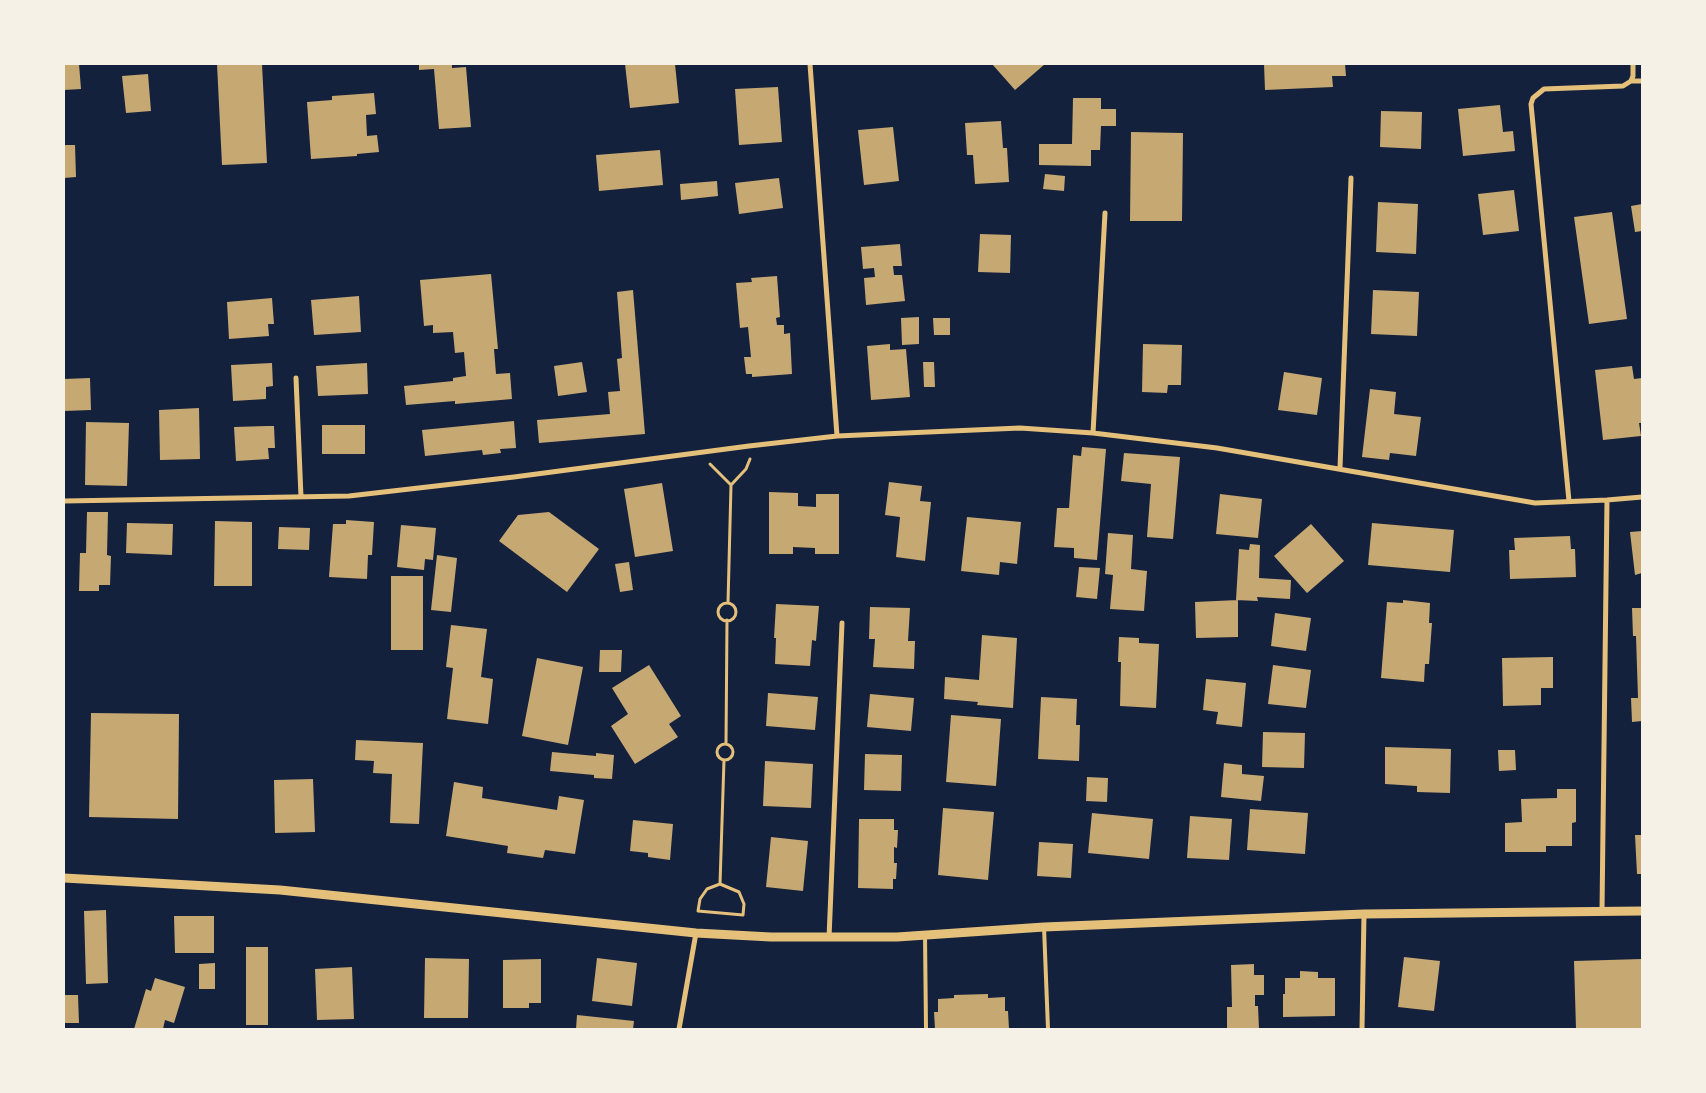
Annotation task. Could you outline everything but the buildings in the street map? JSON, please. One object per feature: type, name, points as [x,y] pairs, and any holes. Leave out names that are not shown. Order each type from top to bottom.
[{"type":"street","points":[[810,64],[837,436]]},
{"type":"street","points":[[1631,81],[1633,64]]},
{"type":"street","points":[[1569,501],[1531,104],[1538,92],[1552,88],[1622,86],[1631,81],[1642,81]]},
{"type":"street","points":[[1340,468],[1351,178]]},
{"type":"street","points":[[1093,433],[1106,213]]},
{"type":"street","points":[[296,378],[301,497]]},
{"type":"street","points":[[64,502],[348,496],[837,436],[1020,428],[1093,433],[1218,448],[1535,503],[1642,497]]},
{"type":"street","points":[[1602,911],[1607,500]]},
{"type":"street","points":[[829,938],[842,623]]},
{"type":"street","points":[[64,878],[280,890],[696,933],[771,937],[829,938],[926,935],[1044,927],[1364,914],[1642,911]]},
{"type":"street","points":[[1362,1029],[1364,914]]},
{"type":"street","points":[[679,1029],[696,933]]},
{"type":"lane","points":[[1044,927],[1048,1029]]},
{"type":"lane","points":[[926,935],[926,1029]]},
{"type":"path","points":[[728,603],[731,485],[746,469],[750,460],[749,446]]},
{"type":"path","points":[[705,452],[713,468],[731,485]]},
{"type":"path","points":[[728,603],[734,606],[736,611],[735,617],[730,621],[724,620],[719,616],[719,610],[722,605],[728,603]]},
{"type":"path","points":[[726,744],[727,620]]},
{"type":"path","points":[[724,760],[719,757],[717,751],[720,746],[726,744]]},
{"type":"path","points":[[724,760],[730,758],[733,753],[731,747],[726,744]]},
{"type":"path","points":[[720,884],[724,760]]},
{"type":"path","points":[[720,884],[739,892],[744,904],[743,914],[698,911],[700,898],[707,889],[720,884]]}]
